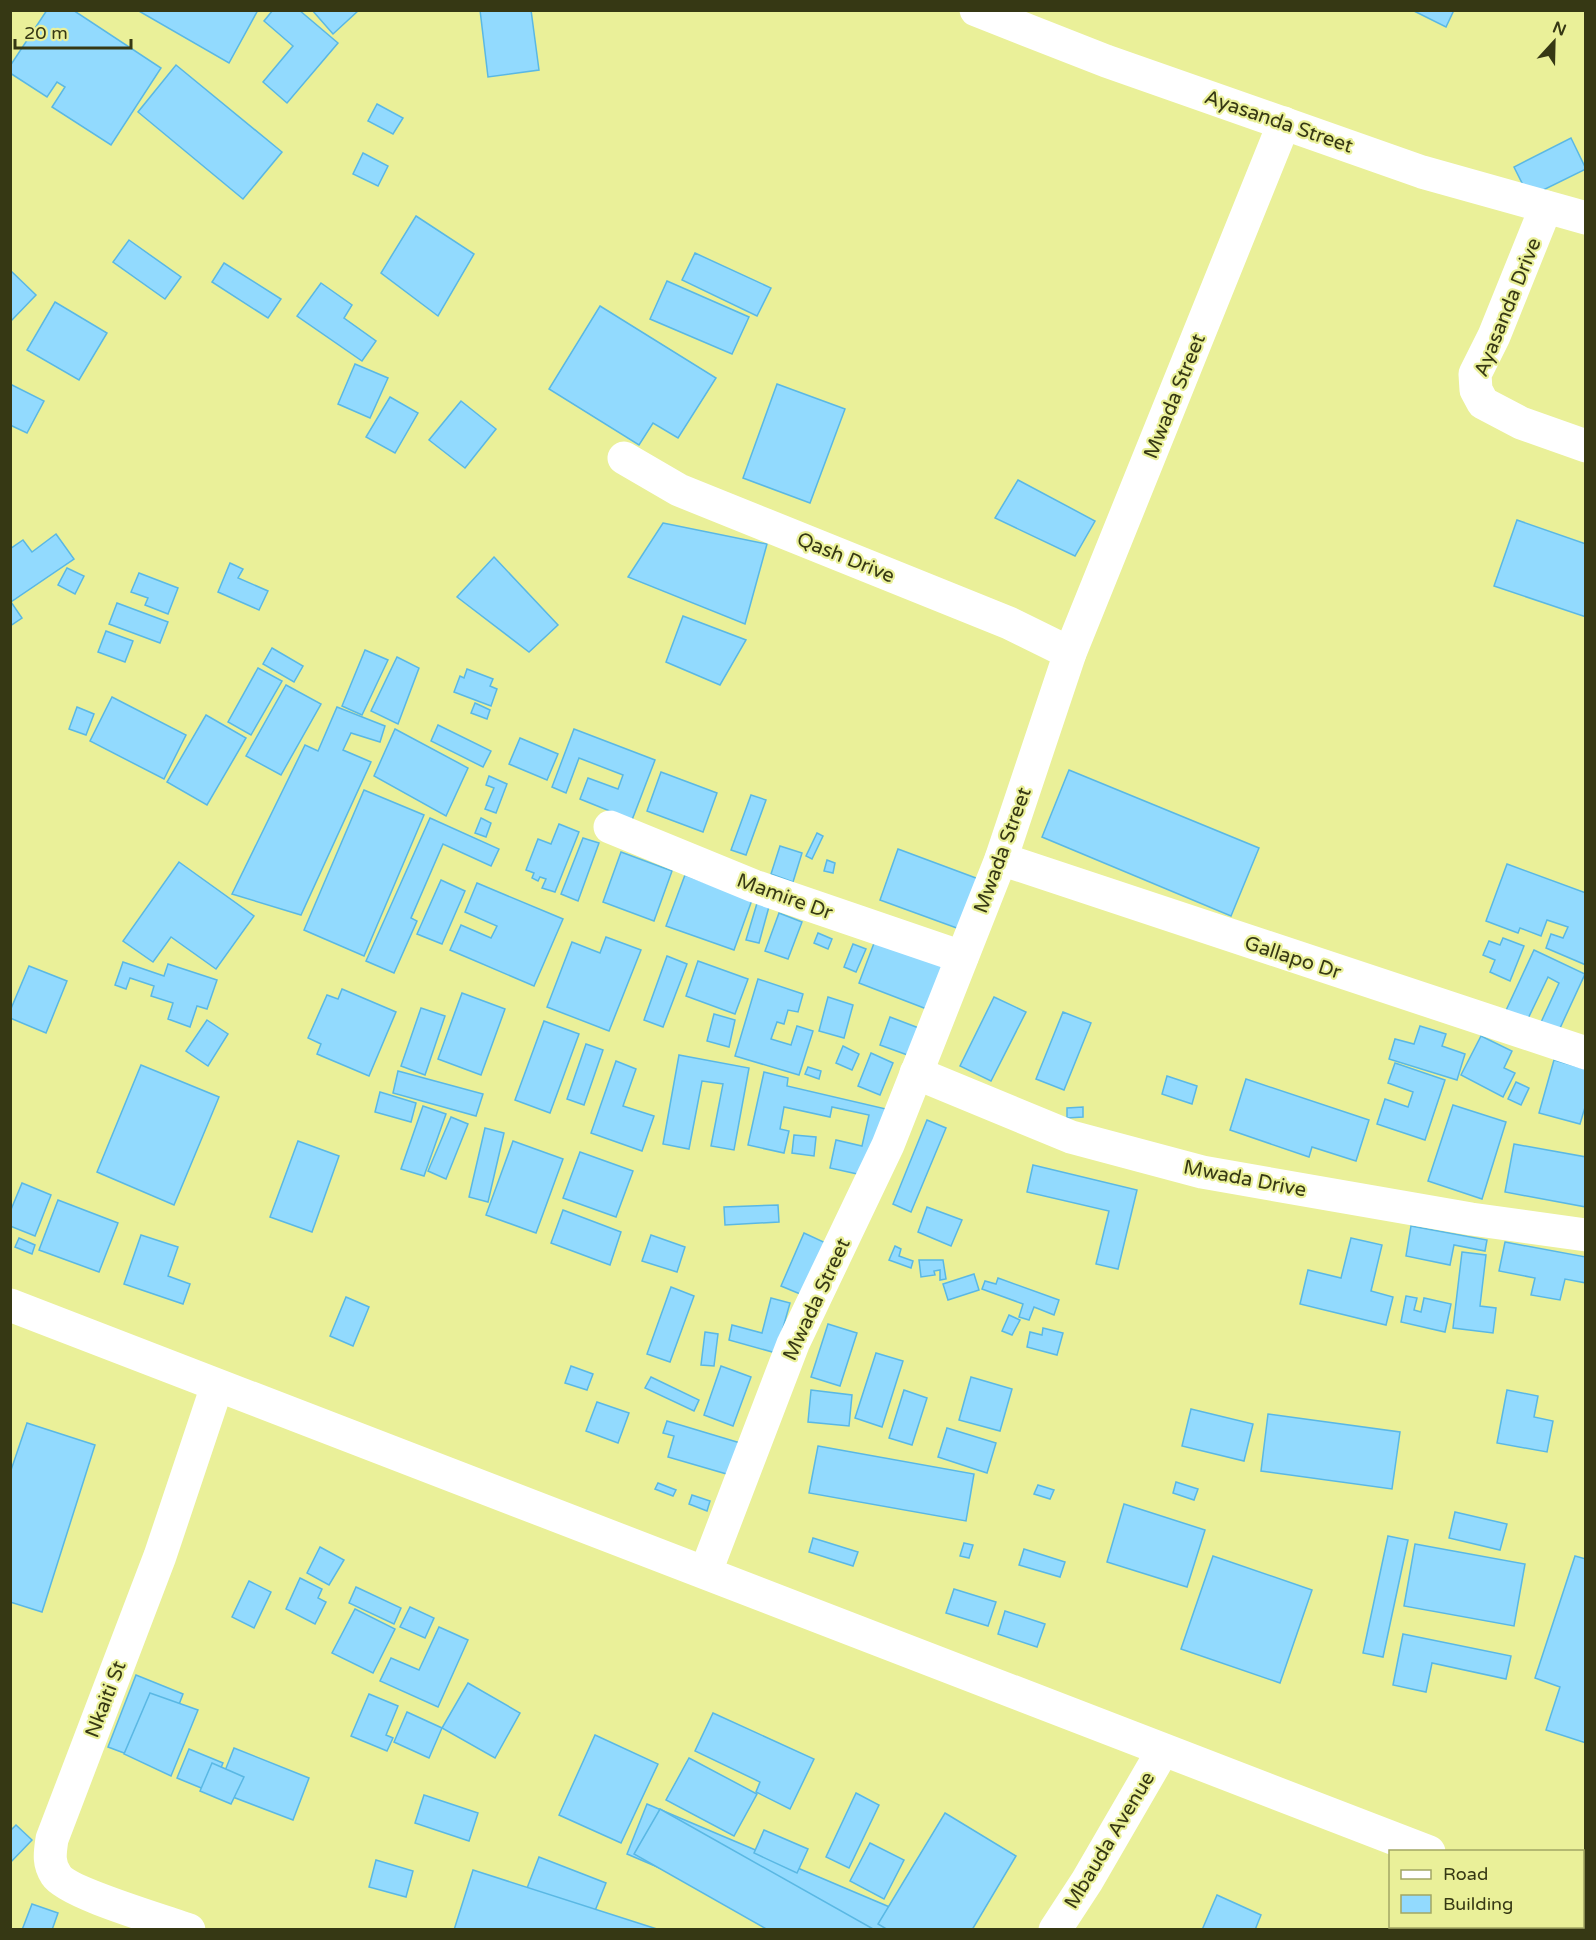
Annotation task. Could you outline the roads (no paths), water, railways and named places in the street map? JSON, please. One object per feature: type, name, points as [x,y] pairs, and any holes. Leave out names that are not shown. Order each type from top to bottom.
[{"type":"main road","name":"Ayasanda Street","points":[[976,10],[1106,61],[1422,172],[1586,218]]},
{"type":"main road","name":"Mwada Street","points":[[706,1571],[793,1344],[888,1145],[1001,859],[1070,652],[1284,123]]},
{"type":"main road","name":"Ayasanda Drive","points":[[1546,207],[1494,336],[1475,374],[1476,390],[1483,403],[1521,423],[1586,446]]},
{"type":"main road","name":"Qash Drive","points":[[624,458],[679,490],[1009,623],[1070,652]]},
{"type":"main road","name":"Mamire Dr","points":[[610,827],[754,886],[962,957]]},
{"type":"main road","name":"Gallapo Dr","points":[[1001,859],[1586,1053]]},
{"type":"main road","name":"Mwada Drive","points":[[916,1073],[1071,1137],[1202,1172],[1471,1219],[1586,1235]]},
{"type":"main road","points":[[10,1305],[1426,1850]]},
{"type":"main road","name":"Nkaiti St","points":[[189,1929],[86,1893],[57,1877],[49,1860],[52,1839],[160,1556],[217,1386]]},
{"type":"main road","name":"Mbauda Avenue","points":[[1055,1929],[1087,1881],[1162,1750]]}]
